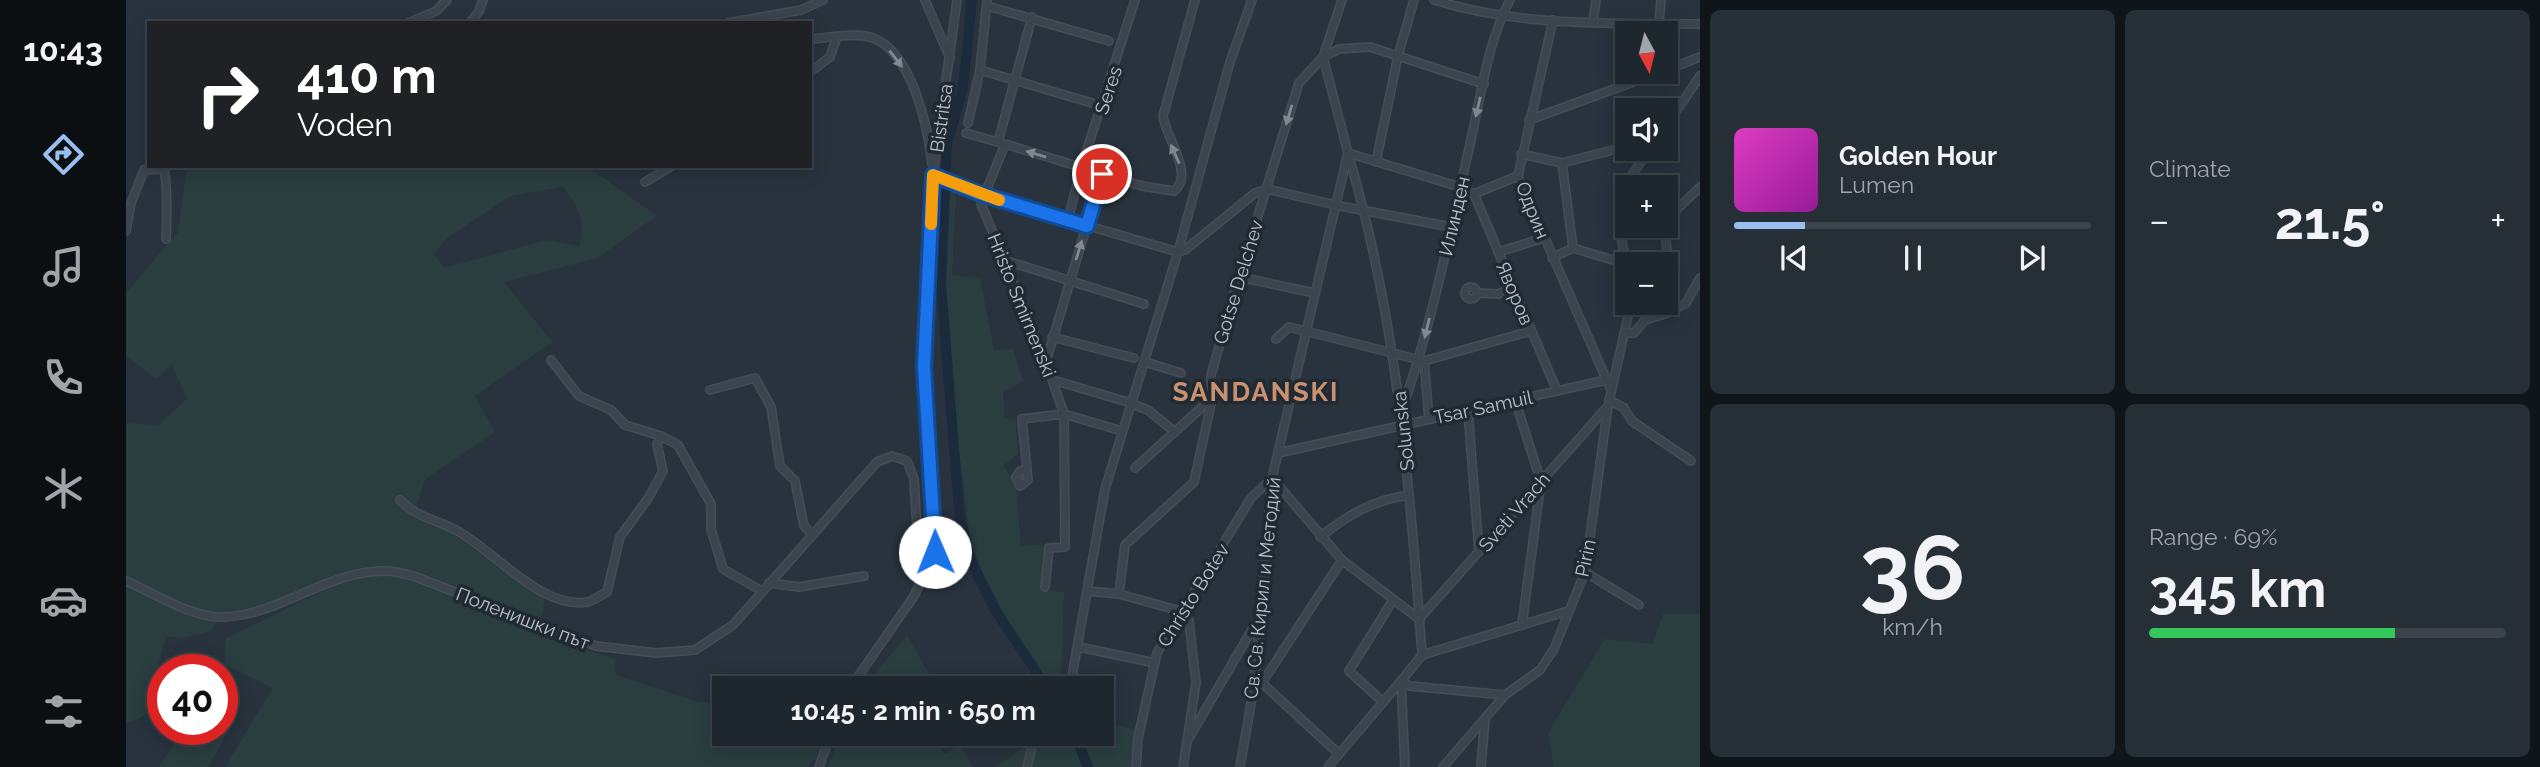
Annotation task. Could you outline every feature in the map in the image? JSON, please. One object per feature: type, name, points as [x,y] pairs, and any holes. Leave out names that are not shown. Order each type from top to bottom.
[{"type":"street","points":[[413,21],[436,11],[447,0]]},
{"type":"street","points":[[472,21],[479,11],[482,0]]},
{"type":"street","points":[[739,21],[801,10],[823,0]]},
{"type":"street","points":[[925,0],[950,58]]},
{"type":"street","name":"Bistritsa","points":[[928,570],[935,552],[935,540],[924,366],[936,176],[957,0]]},
{"type":"street","name":"Seres","points":[[1068,220],[1081,168],[1135,0]]},
{"type":"street","points":[[966,133],[1142,186],[1174,191],[1181,186],[1184,175],[1165,132],[1163,116],[1195,0]]},
{"type":"street","points":[[1073,676],[1088,591],[1095,532],[1122,430],[1133,404],[1178,252],[1230,62],[1252,0]]},
{"type":"street","points":[[1323,57],[1342,0]]},
{"type":"street","points":[[1376,162],[1398,56],[1414,0]]},
{"type":"street","points":[[1434,0],[1501,17],[1615,23]]},
{"type":"street","name":"Илинден","points":[[1401,414],[1422,360],[1484,83],[1501,17],[1510,0]]},
{"type":"street","points":[[1593,23],[1595,0]]},
{"type":"street","points":[[1659,21],[1661,0]]},
{"type":"street","points":[[968,123],[980,70],[987,3],[1110,41]]},
{"type":"street","points":[[986,196],[1031,17]]},
{"type":"street","name":"Одрин","points":[[1553,20],[1518,176],[1611,391]]},
{"type":"street","points":[[1678,23],[1700,24]]},
{"type":"street","points":[[812,39],[866,36],[876,39],[902,64],[913,86],[929,133],[936,176],[986,196],[1087,226],[1178,252],[1185,250],[1255,193],[1267,189],[1451,227]]},
{"type":"street","points":[[812,70],[830,57],[837,37]]},
{"type":"street","points":[[1323,57],[1339,49],[1370,47],[1484,83]]},
{"type":"street","name":"Solunska","points":[[1323,57],[1365,211],[1394,353],[1422,654]]},
{"type":"street","name":"Gotse Delchev","points":[[1119,594],[1125,545],[1194,482],[1212,399],[1211,375],[1239,277],[1299,82],[1323,57]]},
{"type":"street","points":[[1678,65],[1700,57]]},
{"type":"street","points":[[980,70],[1092,103]]},
{"type":"street","points":[[1678,108],[1700,76]]},
{"type":"street","points":[[1529,120],[1628,84]]},
{"type":"street","points":[[1521,154],[1562,163],[1615,149]]},
{"type":"street","points":[[1348,153],[1461,187],[1474,194],[1518,176]]},
{"type":"street","name":"Св. Св. Кирил и Методий","points":[[1240,767],[1258,685],[1259,618],[1272,478],[1348,153]]},
{"type":"street","points":[[1625,252],[1617,206],[1626,183],[1642,161]]},
{"type":"street","points":[[1562,163],[1573,248]]},
{"type":"street","points":[[645,182],[669,168]]},
{"type":"street","points":[[126,231],[138,178],[144,170],[164,169],[167,182],[164,196],[166,239]]},
{"type":"street","points":[[1046,362],[1102,174]]},
{"type":"street","points":[[1678,208],[1700,187]]},
{"type":"street","name":"Яворов","points":[[1474,194],[1557,391]]},
{"type":"street","name":"Hristo Smirnenski","points":[[986,196],[981,204],[1046,362],[1064,414],[1065,547],[1049,548],[1045,587]]},
{"type":"street","points":[[1498,252],[1544,238]]},
{"type":"street","points":[[1552,258],[1573,248],[1615,263]]},
{"type":"street","points":[[1004,260],[1144,304]]},
{"type":"street","points":[[1239,277],[1315,293]]},
{"type":"street","points":[[1624,333],[1634,332],[1645,320],[1668,313],[1686,303],[1700,278]]},
{"type":"street","points":[[1478,293],[1498,294],[1513,288]]},
{"type":"street","name":"Pirin","points":[[1443,767],[1505,695],[1540,670],[1554,649],[1585,572],[1611,391],[1628,315]]},
{"type":"street","points":[[1276,339],[1289,327],[1422,360],[1531,331]]},
{"type":"street","points":[[1052,337],[1134,358]]},
{"type":"street","points":[[551,360],[579,396],[611,410],[625,425],[661,436],[678,445],[711,504],[711,528],[723,569],[762,591]]},
{"type":"street","points":[[1422,360],[1429,419]]},
{"type":"street","points":[[1145,362],[1181,373]]},
{"type":"street","points":[[710,390],[755,378],[771,407],[780,466],[795,481],[804,526],[812,534]]},
{"type":"street","points":[[1053,380],[1149,410],[1175,432]]},
{"type":"street","name":"Tsar Samuil","points":[[1278,453],[1606,380]]},
{"type":"street","points":[[1135,468],[1212,399]]},
{"type":"street","points":[[1515,400],[1541,482],[1522,625]]},
{"type":"street","points":[[1609,403],[1624,408],[1633,421],[1691,461]]},
{"type":"street","name":"Sveti Vrach","points":[[1419,619],[1609,403]]},
{"type":"street","points":[[1468,411],[1479,552]]},
{"type":"street","points":[[1026,470],[1022,419],[1064,414],[1122,430]]},
{"type":"street","points":[[400,500],[425,519],[453,528],[522,580],[562,600],[589,601],[607,592],[620,537],[649,497],[663,471],[657,444],[661,436]]},
{"type":"street","name":"Поленишки път","points":[[126,581],[199,613],[219,617],[255,613],[339,579],[388,570],[416,576],[596,646],[656,653],[695,650],[733,625],[877,462],[892,456],[907,461],[914,479],[919,563],[928,570]]},
{"type":"street","points":[[1272,478],[1342,560],[1419,619]]},
{"type":"street","name":"Christo Botev","points":[[1136,767],[1138,738],[1157,653],[1251,498],[1272,478]]},
{"type":"street","points":[[1320,537],[1346,516],[1367,505],[1385,498],[1409,495]]},
{"type":"street","points":[[1340,767],[1339,754],[1258,685],[1342,560]]},
{"type":"street","points":[[858,676],[928,570]]},
{"type":"street","points":[[1585,572],[1639,606]]},
{"type":"street","points":[[769,583],[799,587],[864,576]]},
{"type":"street","points":[[1088,591],[1119,594],[1184,612],[1189,621],[1196,683],[1183,767]]},
{"type":"street","points":[[1383,702],[1349,671],[1393,600]]},
{"type":"street","points":[[1328,767],[1422,654],[1568,611]]},
{"type":"street","points":[[1187,742],[1259,618]]},
{"type":"street","points":[[1079,647],[1155,663]]},
{"type":"street","points":[[1401,681],[1410,686],[1505,695]]},
{"type":"street","points":[[1401,681],[1405,767]]},
{"type":"street","points":[[1481,767],[1485,719]]},
{"type":"street","points":[[820,767],[827,746]]},
{"type":"street","points":[[1027,767],[1032,746]]},
{"type":"green space","points":[[187,168],[590,168],[657,216],[597,258],[504,282],[552,342],[475,396],[495,432],[425,479],[413,517],[450,532],[545,599],[537,635],[615,659],[616,675],[699,702],[712,703],[712,746],[820,746],[816,758],[807,767],[225,767],[273,688],[238,671],[238,654],[225,654],[226,638],[348,579],[255,613],[219,617],[211,631],[183,638],[166,636],[162,654],[147,654],[147,713],[126,723],[126,423],[158,425],[187,399],[172,365],[156,379],[126,356],[126,293],[178,232]],"holes":[[[563,187],[580,215],[582,229],[579,246],[546,240],[444,268],[434,254],[447,238],[510,196]]]},
{"type":"green space","points":[[947,187],[956,190],[952,275],[980,278],[994,350],[1013,349],[1023,381],[1003,393],[1004,419],[1016,419],[1018,454],[1003,466],[1016,484],[1021,546],[1047,544],[1040,589],[1064,592],[1061,676],[1042,676],[1017,639],[972,552],[953,406],[945,275]]},
{"type":"green space","points":[[1663,614],[1700,614],[1700,767],[1554,767],[1548,733],[1605,639],[1653,644]]},
{"type":"green space","points":[[907,635],[930,676],[873,676]]},
{"type":"green space","points":[[1114,725],[1137,730],[1134,767],[995,767],[1022,746],[1114,746]]},
{"type":"green space","points":[[174,745],[220,745],[208,767],[159,767]]},
{"type":"green space","points":[[835,746],[940,746],[945,754],[961,746],[973,767],[828,767]]},
{"type":"waterway","points":[[972,0],[963,88],[947,144],[941,284],[959,511],[968,551],[977,574],[995,610],[1039,676]]},
{"type":"waterway","points":[[1079,746],[1088,767]]},
{"type":"slow traffic","points":[[931,224],[933,175],[999,200]]},
{"type":"district","name":"SANDANSKI","points":[[1256,392]]},
{"type":"route","points":[[935,552],[924,366],[933,175],[978,193],[1087,226],[1102,174]]}]
